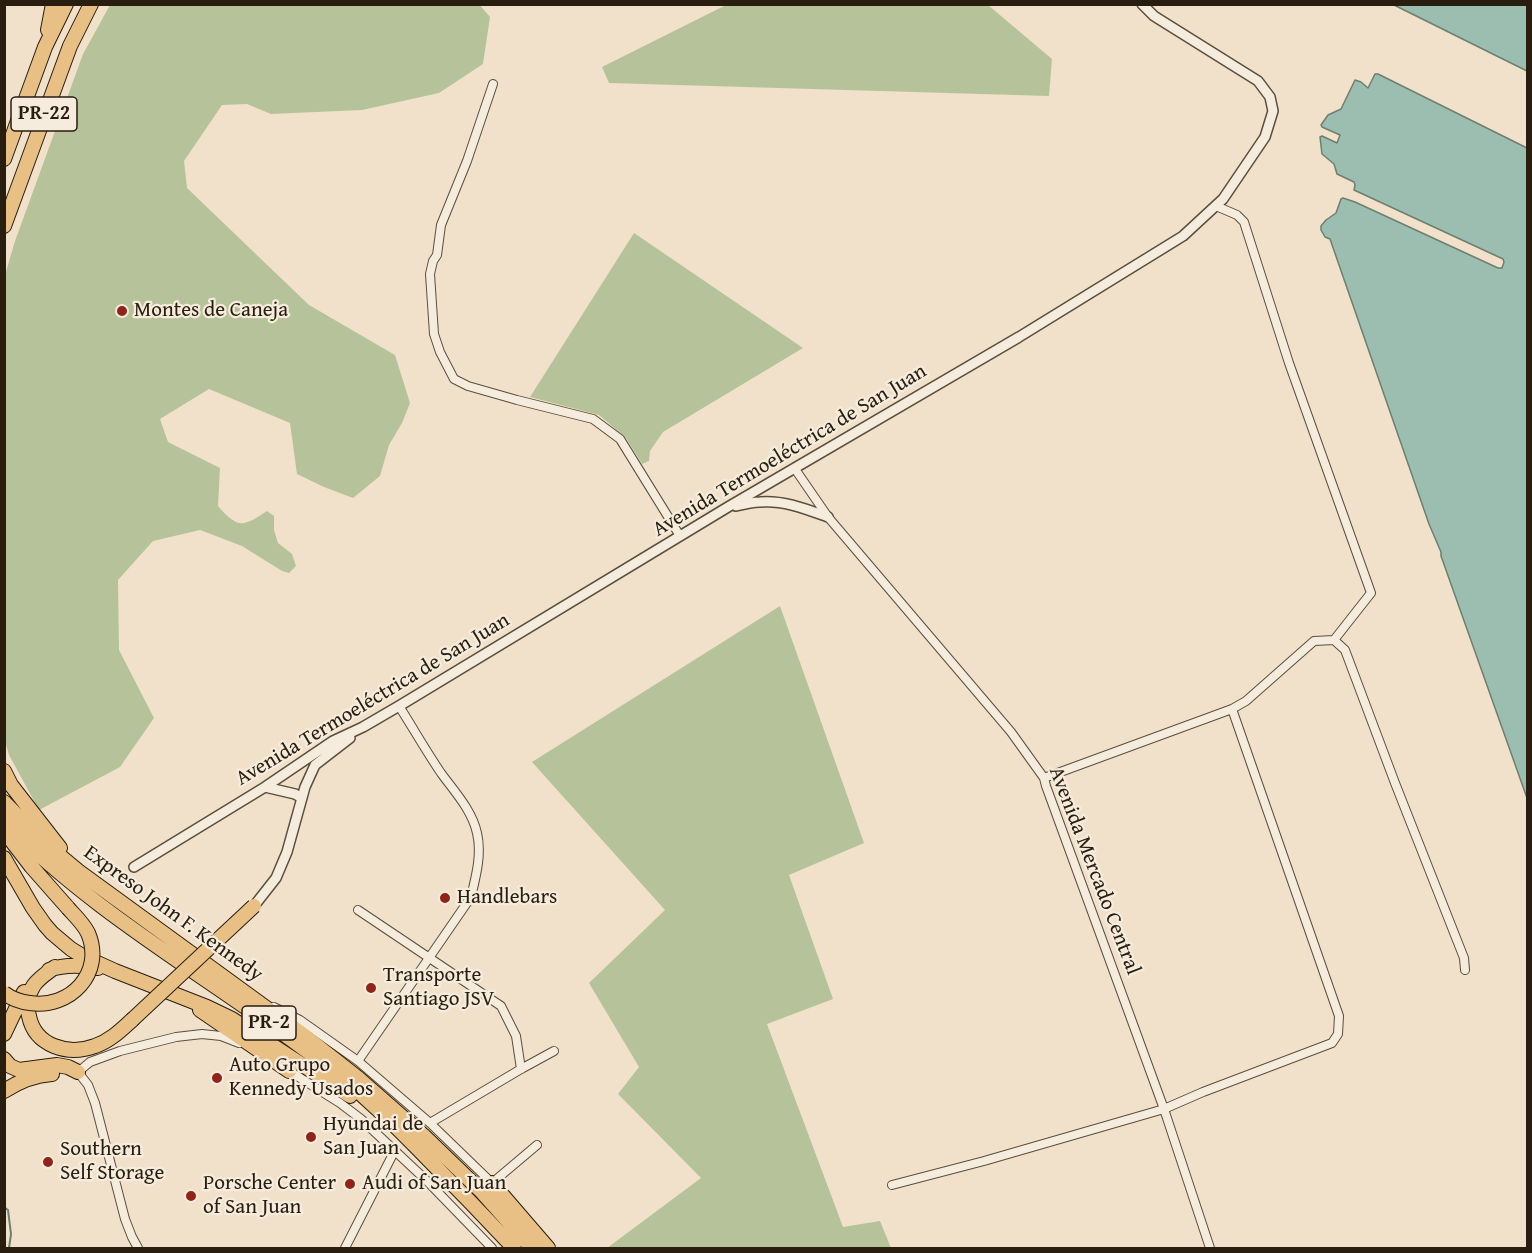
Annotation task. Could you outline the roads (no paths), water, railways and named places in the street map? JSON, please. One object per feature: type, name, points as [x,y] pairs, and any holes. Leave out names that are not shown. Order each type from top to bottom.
[{"type":"highway","points":[[45,47],[53,4]]},
{"type":"highway","name":"PR-22","points":[[4,159],[45,47],[66,4]]},
{"type":"highway","name":"PR-22","points":[[4,226],[70,46],[91,4]]},
{"type":"highway","points":[[4,771],[11,785],[78,871]]},
{"type":"highway","name":"Expreso John F. Kennedy","points":[[4,802],[42,842],[78,871],[306,1037],[358,1078],[424,1136],[482,1192],[532,1248]]},
{"type":"highway","points":[[4,821],[11,840],[83,924],[92,948],[88,973],[80,986],[65,998],[43,1004],[24,1002],[4,993]]},
{"type":"highway","name":"Expreso John F. Kennedy","points":[[4,821],[62,875],[155,945],[312,1054],[374,1105],[514,1248]]},
{"type":"highway","points":[[4,858],[33,908],[52,933],[66,945],[84,957],[232,1019],[360,1102],[374,1105]]},
{"type":"highway","points":[[55,968],[42,976],[33,986],[29,996],[27,1007],[34,1031],[42,1040],[51,1045],[64,1049],[86,1049],[109,1040],[254,906]]},
{"type":"highway","points":[[4,1034],[15,1008],[36,976],[66,965],[115,970]]},
{"type":"highway","points":[[184,998],[208,1017],[289,1071]]},
{"type":"highway","points":[[4,1059],[14,1069],[19,1070],[57,1065],[78,1072]]},
{"type":"highway","points":[[4,1091],[15,1084],[46,1074],[78,1072]]},
{"type":"highway","points":[[492,1182],[548,1248]]},
{"type":"street","name":"Avenida Termoeléctrica de San Juan","points":[[134,867],[265,787],[333,741],[399,706],[728,507],[1019,337],[1183,236],[1223,199],[1265,138],[1273,111],[1270,97],[1258,81],[1154,16],[1142,4]]},
{"type":"street","points":[[493,84],[467,161],[441,225],[437,255],[430,274],[434,334],[440,352],[454,379],[461,383],[593,419],[620,438],[680,536]]},
{"type":"street","points":[[1216,206],[1237,215],[1244,222],[1289,363],[1371,593],[1334,640]]},
{"type":"street","name":"Avenida Mercado Central","points":[[795,468],[828,517],[1011,732],[1044,778],[1101,941],[1164,1109],[1210,1248]]},
{"type":"street","points":[[728,507],[760,501],[780,502],[828,517]]},
{"type":"street","points":[[1044,778],[1232,709],[1246,701],[1314,641],[1334,640],[1345,650],[1464,958],[1465,970]]},
{"type":"street","points":[[358,1061],[471,897],[476,878],[479,852],[477,831],[466,808],[399,706]]},
{"type":"street","points":[[892,1185],[1164,1109],[1332,1043],[1338,1034],[1339,1016],[1232,709]]},
{"type":"street","points":[[254,906],[276,878],[287,852],[305,787],[315,765],[363,727]]},
{"type":"street","points":[[265,787],[289,792],[303,798]]},
{"type":"street","points":[[358,910],[501,1006],[516,1036],[521,1069]]},
{"type":"street","points":[[247,995],[300,1020],[358,1061],[430,1123],[492,1182],[537,1145]]},
{"type":"street","points":[[138,1248],[126,1220],[95,1103],[88,1085],[78,1072],[90,1062],[120,1051],[176,1037],[202,1034],[230,1039],[252,1049],[340,1103],[395,1150],[459,1212],[492,1248]]},
{"type":"street","points":[[430,1123],[554,1051]]},
{"type":"street","points":[[345,1248],[395,1150]]},
{"type":"waterway","points":[[4,1207],[8,1210],[11,1234],[9,1248]]},
{"type":"place","name":"Montes de Caneja","points":[[122,311]]},
{"type":"place","name":"Handlebars","points":[[445,898]]},
{"type":"place","name":"Transporte Santiago JSV","points":[[371,988]]},
{"type":"place","name":"Auto Grupo Kennedy Usados","points":[[217,1078]]},
{"type":"place","name":"Hyundai de San Juan","points":[[311,1137]]},
{"type":"place","name":"Southern Self Storage","points":[[48,1162]]},
{"type":"place","name":"Audi of San Juan","points":[[350,1184]]},
{"type":"place","name":"Porsche Center of San Juan","points":[[191,1196]]}]
